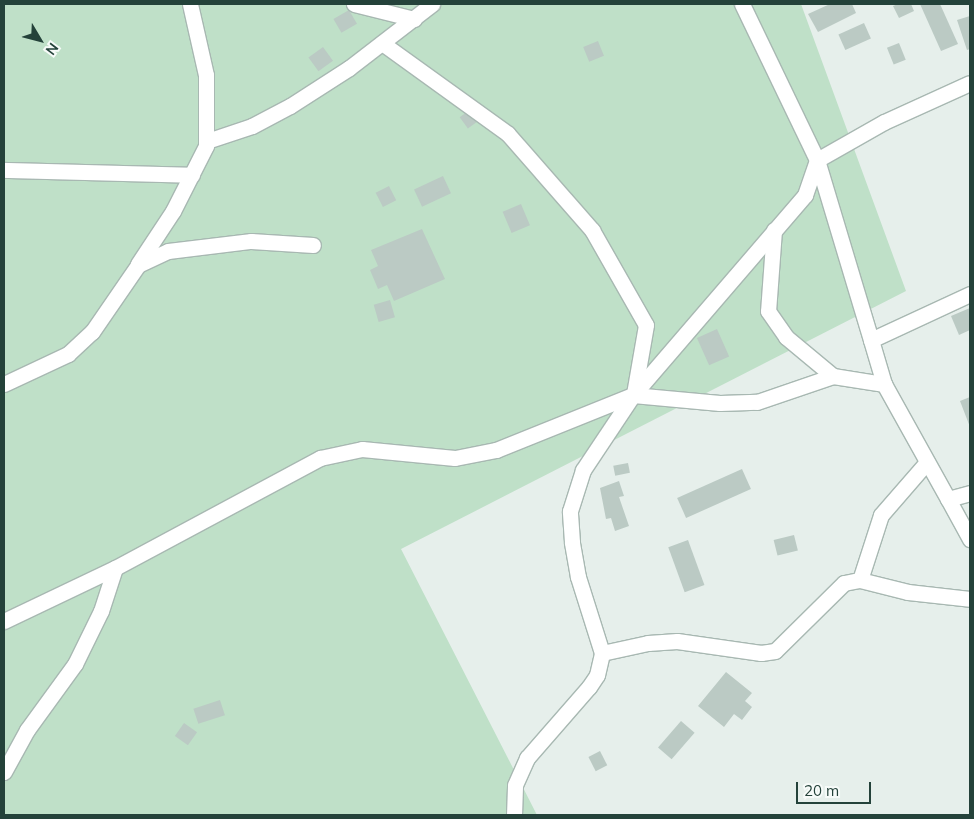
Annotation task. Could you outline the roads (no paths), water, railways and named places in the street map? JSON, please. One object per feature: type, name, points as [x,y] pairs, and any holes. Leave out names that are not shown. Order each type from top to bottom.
[{"type":"street","points":[[4,384],[68,354],[92,332],[138,265],[192,176],[207,141],[206,75],[190,4]]},
{"type":"street","points":[[354,4],[414,19]]},
{"type":"street","points":[[207,141],[252,126],[290,106],[382,43],[432,4]]},
{"type":"street","points":[[742,4],[816,160],[884,384],[970,539]]},
{"type":"street","points":[[382,43],[508,134],[592,230],[646,325],[633,395]]},
{"type":"street","points":[[514,815],[514,790],[528,758],[589,687],[597,674],[602,653],[578,577],[572,542],[570,511],[583,470],[633,395],[805,195],[816,160],[884,122],[970,83]]},
{"type":"street","points":[[4,170],[192,176]]},
{"type":"street","points":[[774,230],[768,311],[786,337],[833,376]]},
{"type":"street","points":[[138,265],[168,251],[214,243],[251,241],[313,245]]},
{"type":"street","points":[[871,340],[970,294]]},
{"type":"street","points":[[4,621],[115,568],[320,458],[362,449],[455,458],[472,455],[496,450],[633,395],[720,403],[757,402],[833,376],[884,384]]},
{"type":"street","points":[[860,580],[881,516],[927,462]]},
{"type":"street","points":[[948,499],[970,493]]},
{"type":"street","points":[[4,772],[26,730],[75,664],[101,611],[115,568]]},
{"type":"street","points":[[602,653],[648,643],[677,641],[761,654],[775,652],[844,583],[860,580],[908,592],[970,599]]}]
